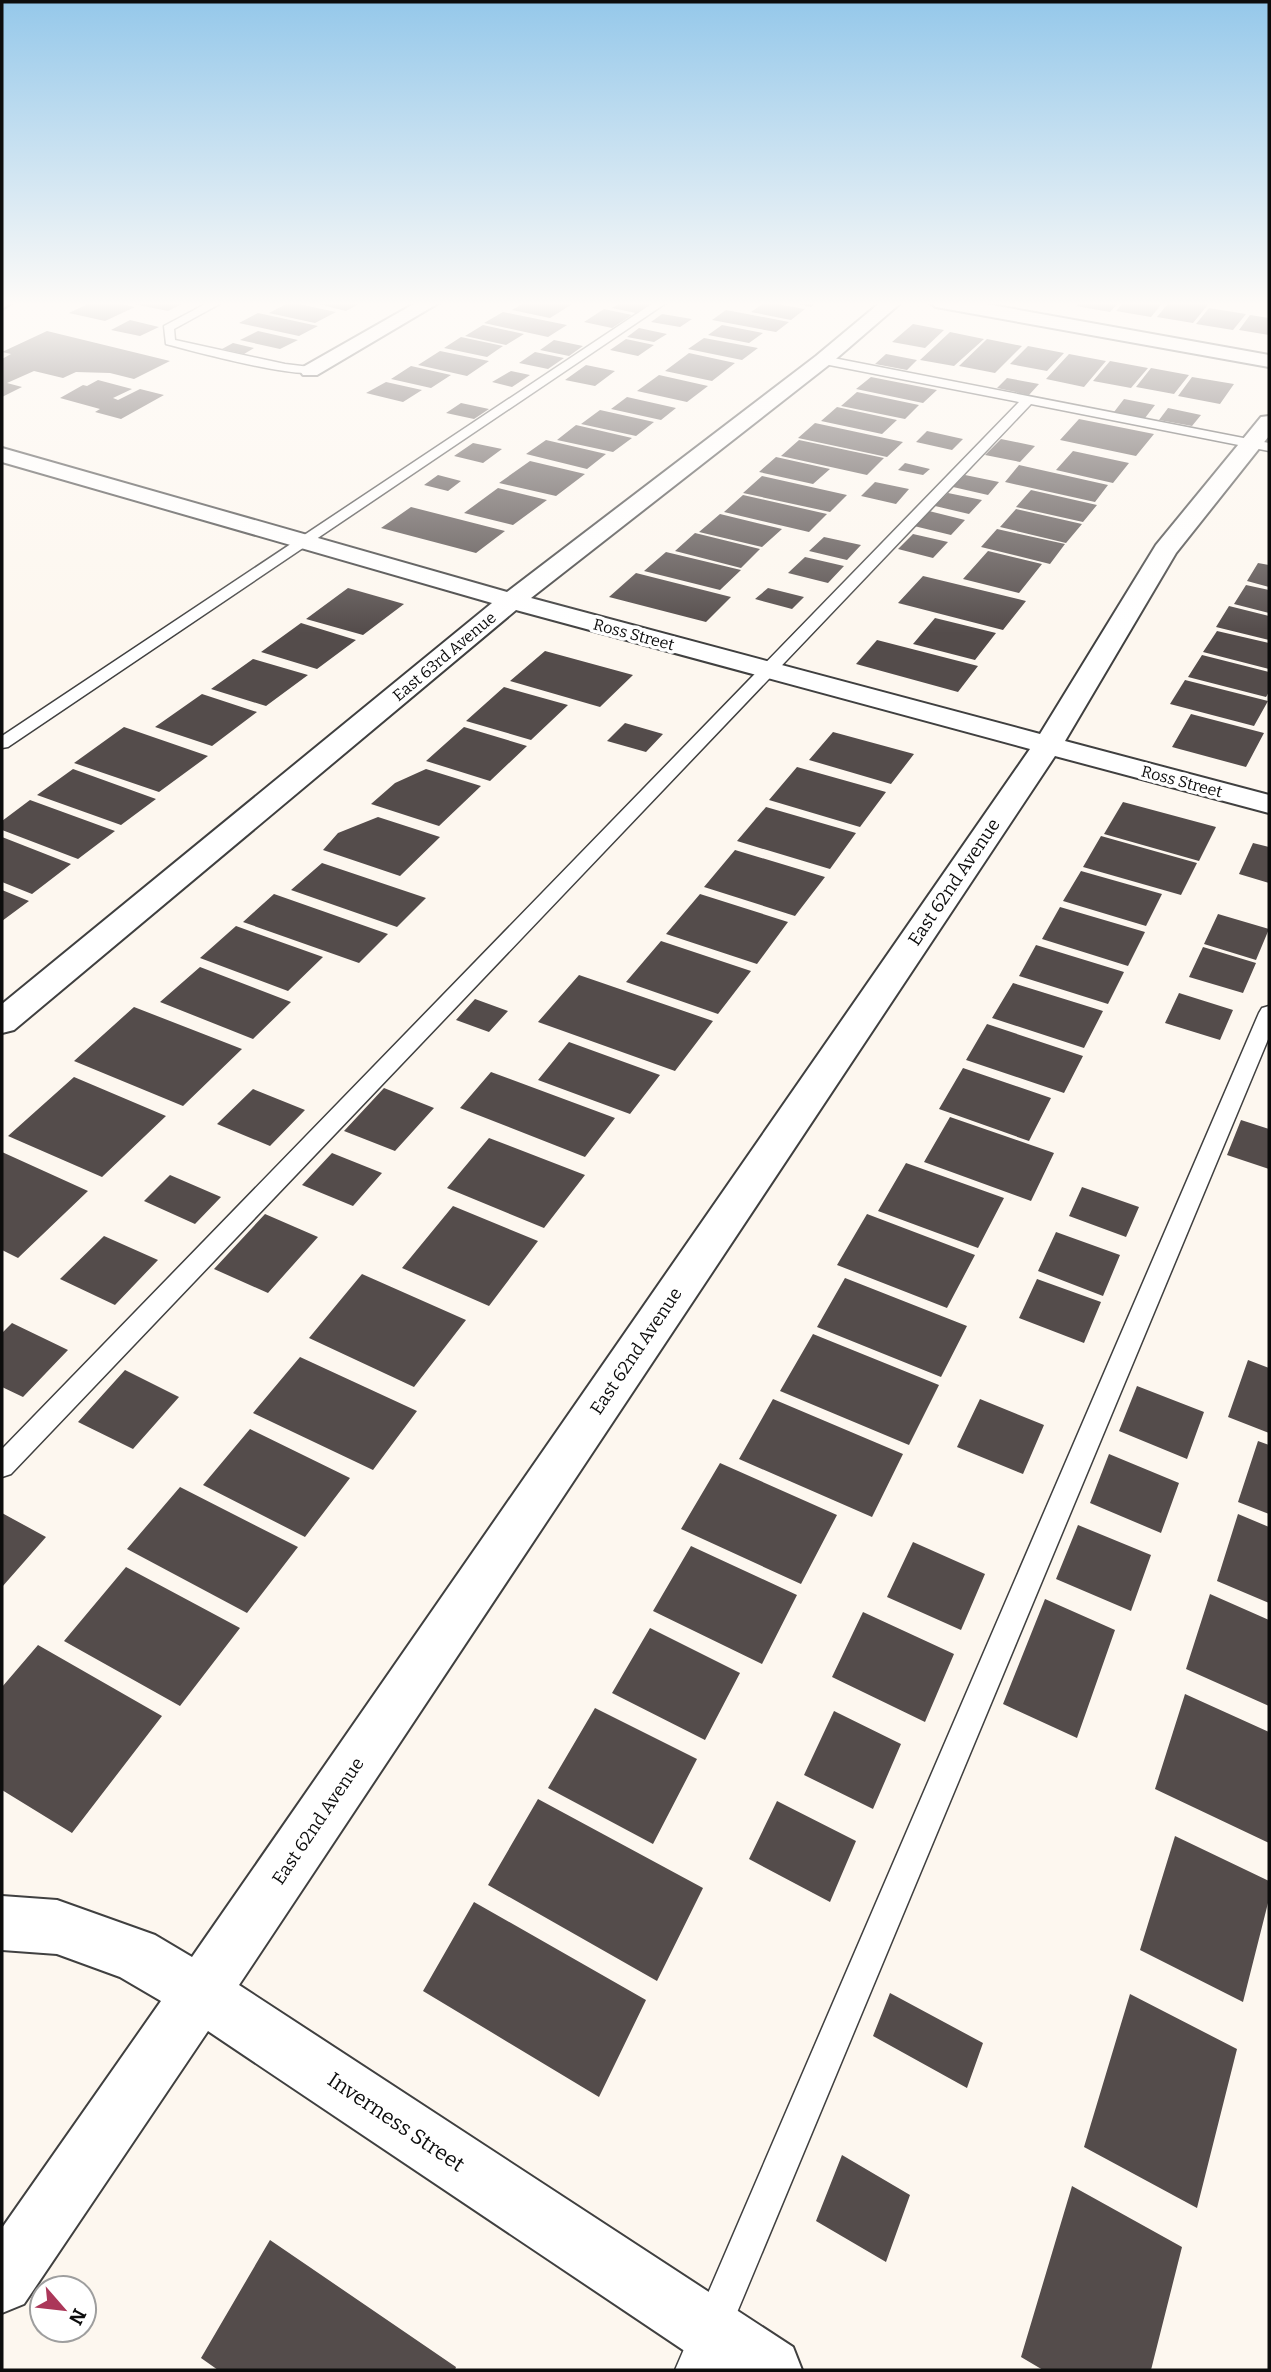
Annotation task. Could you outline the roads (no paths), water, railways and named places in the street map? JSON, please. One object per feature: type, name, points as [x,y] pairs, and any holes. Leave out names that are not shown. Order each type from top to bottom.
[{"type":"street","name":"East 63rd Avenue","points":[[2,1022],[511,601],[756,412]]},
{"type":"street","name":"East 62nd Avenue","points":[[2,2282],[201,1993],[1046,746],[1165,550],[1264,437]]},
{"type":"street","name":"Ross Street","points":[[2,455],[511,601],[1269,804]]},
{"type":"street","name":"Inverness Street","points":[[2,1923],[57,1927],[135,1955],[201,1993],[702,2351],[770,2370]]},
{"type":"lane","points":[[2,743],[498,412]]},
{"type":"lane","points":[[2,1466],[1017,412]]},
{"type":"lane","points":[[1097,412],[1264,437]]},
{"type":"lane","points":[[702,2351],[1269,1013]]}]
